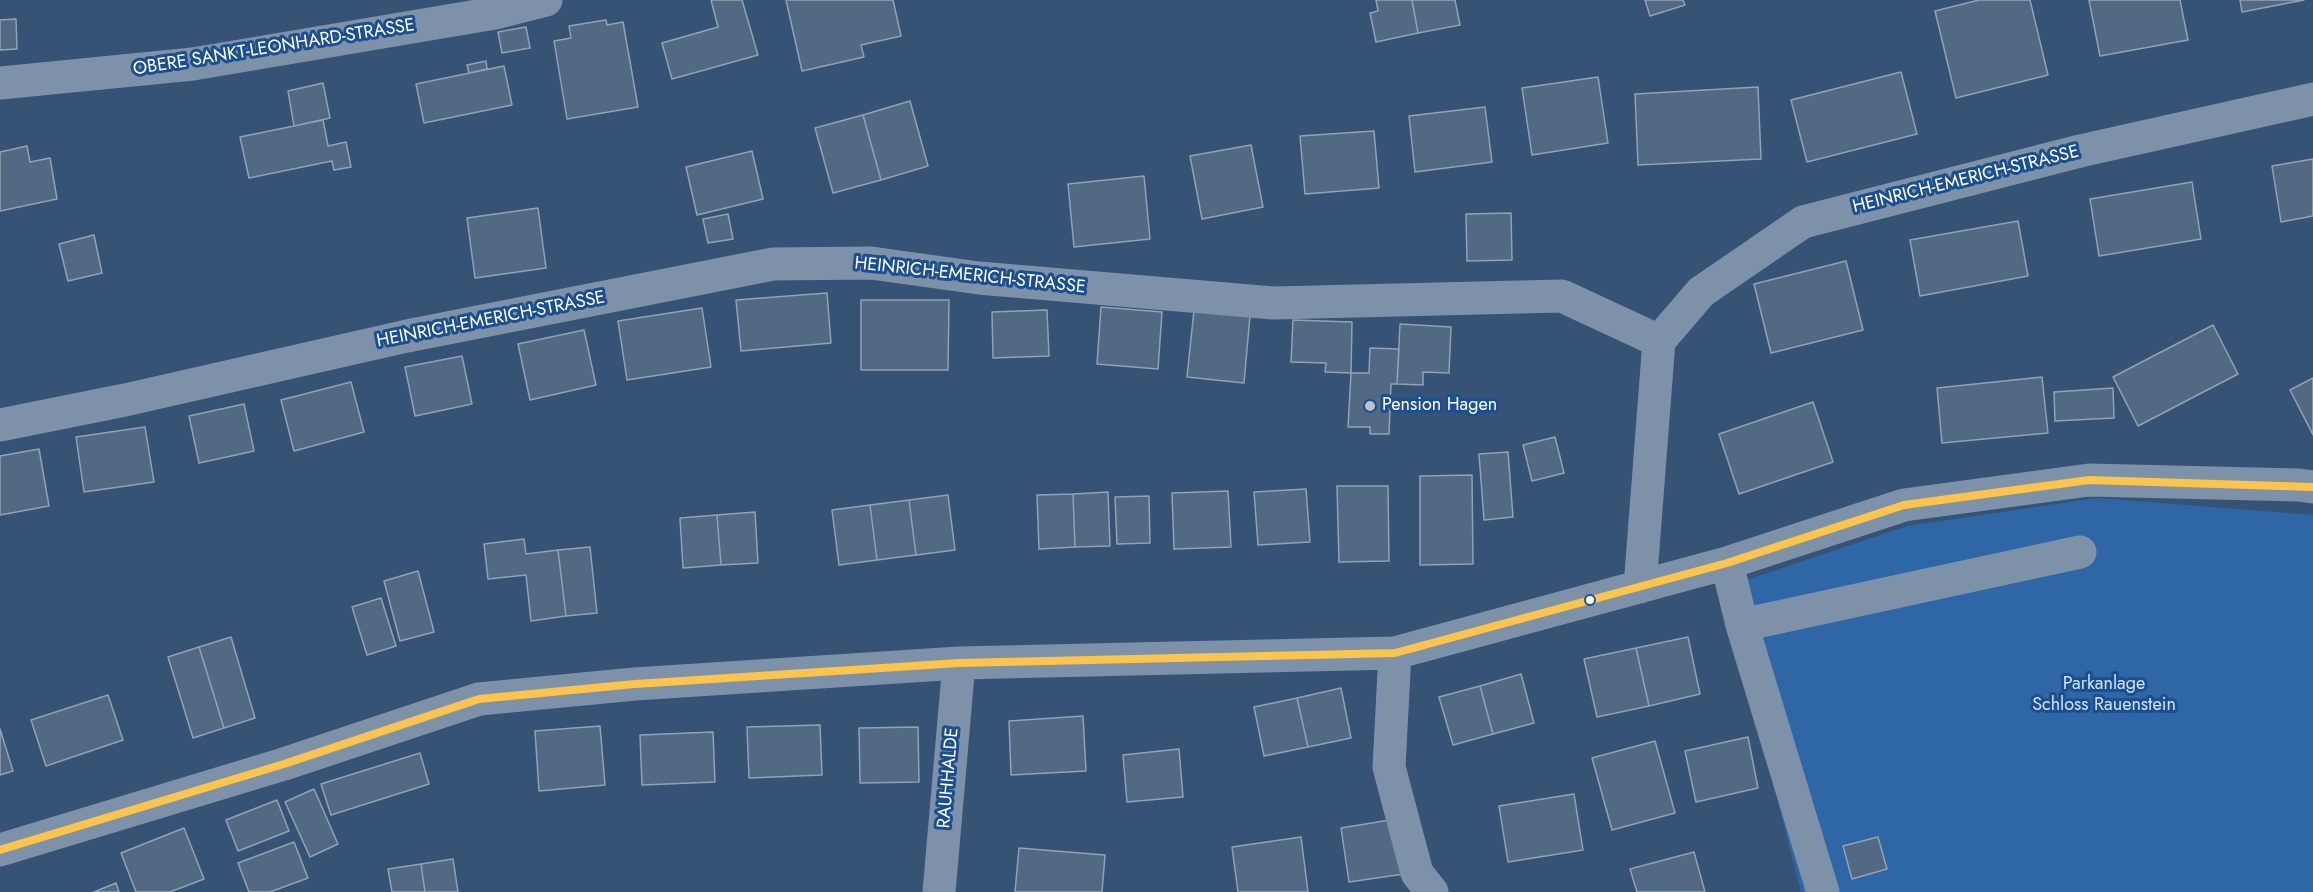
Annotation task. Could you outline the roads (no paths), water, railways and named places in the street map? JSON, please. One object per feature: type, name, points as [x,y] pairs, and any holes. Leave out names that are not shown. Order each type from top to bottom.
[{"type":"street","name":"OBERE SANKT-LEONHARD-STRASSE","points":[[0,83],[193,63],[495,13],[546,0]]},
{"type":"street","name":"HEINRICH-EMERICH-STRASSE","points":[[0,425],[125,400],[407,336],[773,264],[871,263],[979,278],[1273,303],[1562,296],[1659,341],[1701,292],[1803,222],[2080,151],[2313,99]]},
{"type":"street","points":[[1640,587],[1659,341]]},
{"type":"street","points":[[0,850],[284,764],[479,699],[635,684],[959,663],[1395,653],[1727,564],[1904,505],[2089,480],[2313,487]]},
{"type":"street","points":[[1742,625],[2080,552]]},
{"type":"street","points":[[1727,564],[1742,625],[1822,892]]},
{"type":"street","points":[[1395,653],[1389,768],[1418,873],[1432,892]]},
{"type":"street","name":"RAUHHALDE","points":[[939,892],[959,663]]},
{"type":"place","name":"Pension Hagen","points":[[1370,406]]},
{"type":"park label","name":"Parkanlage Schloss Rauenstein","points":[[2104,695]]}]
